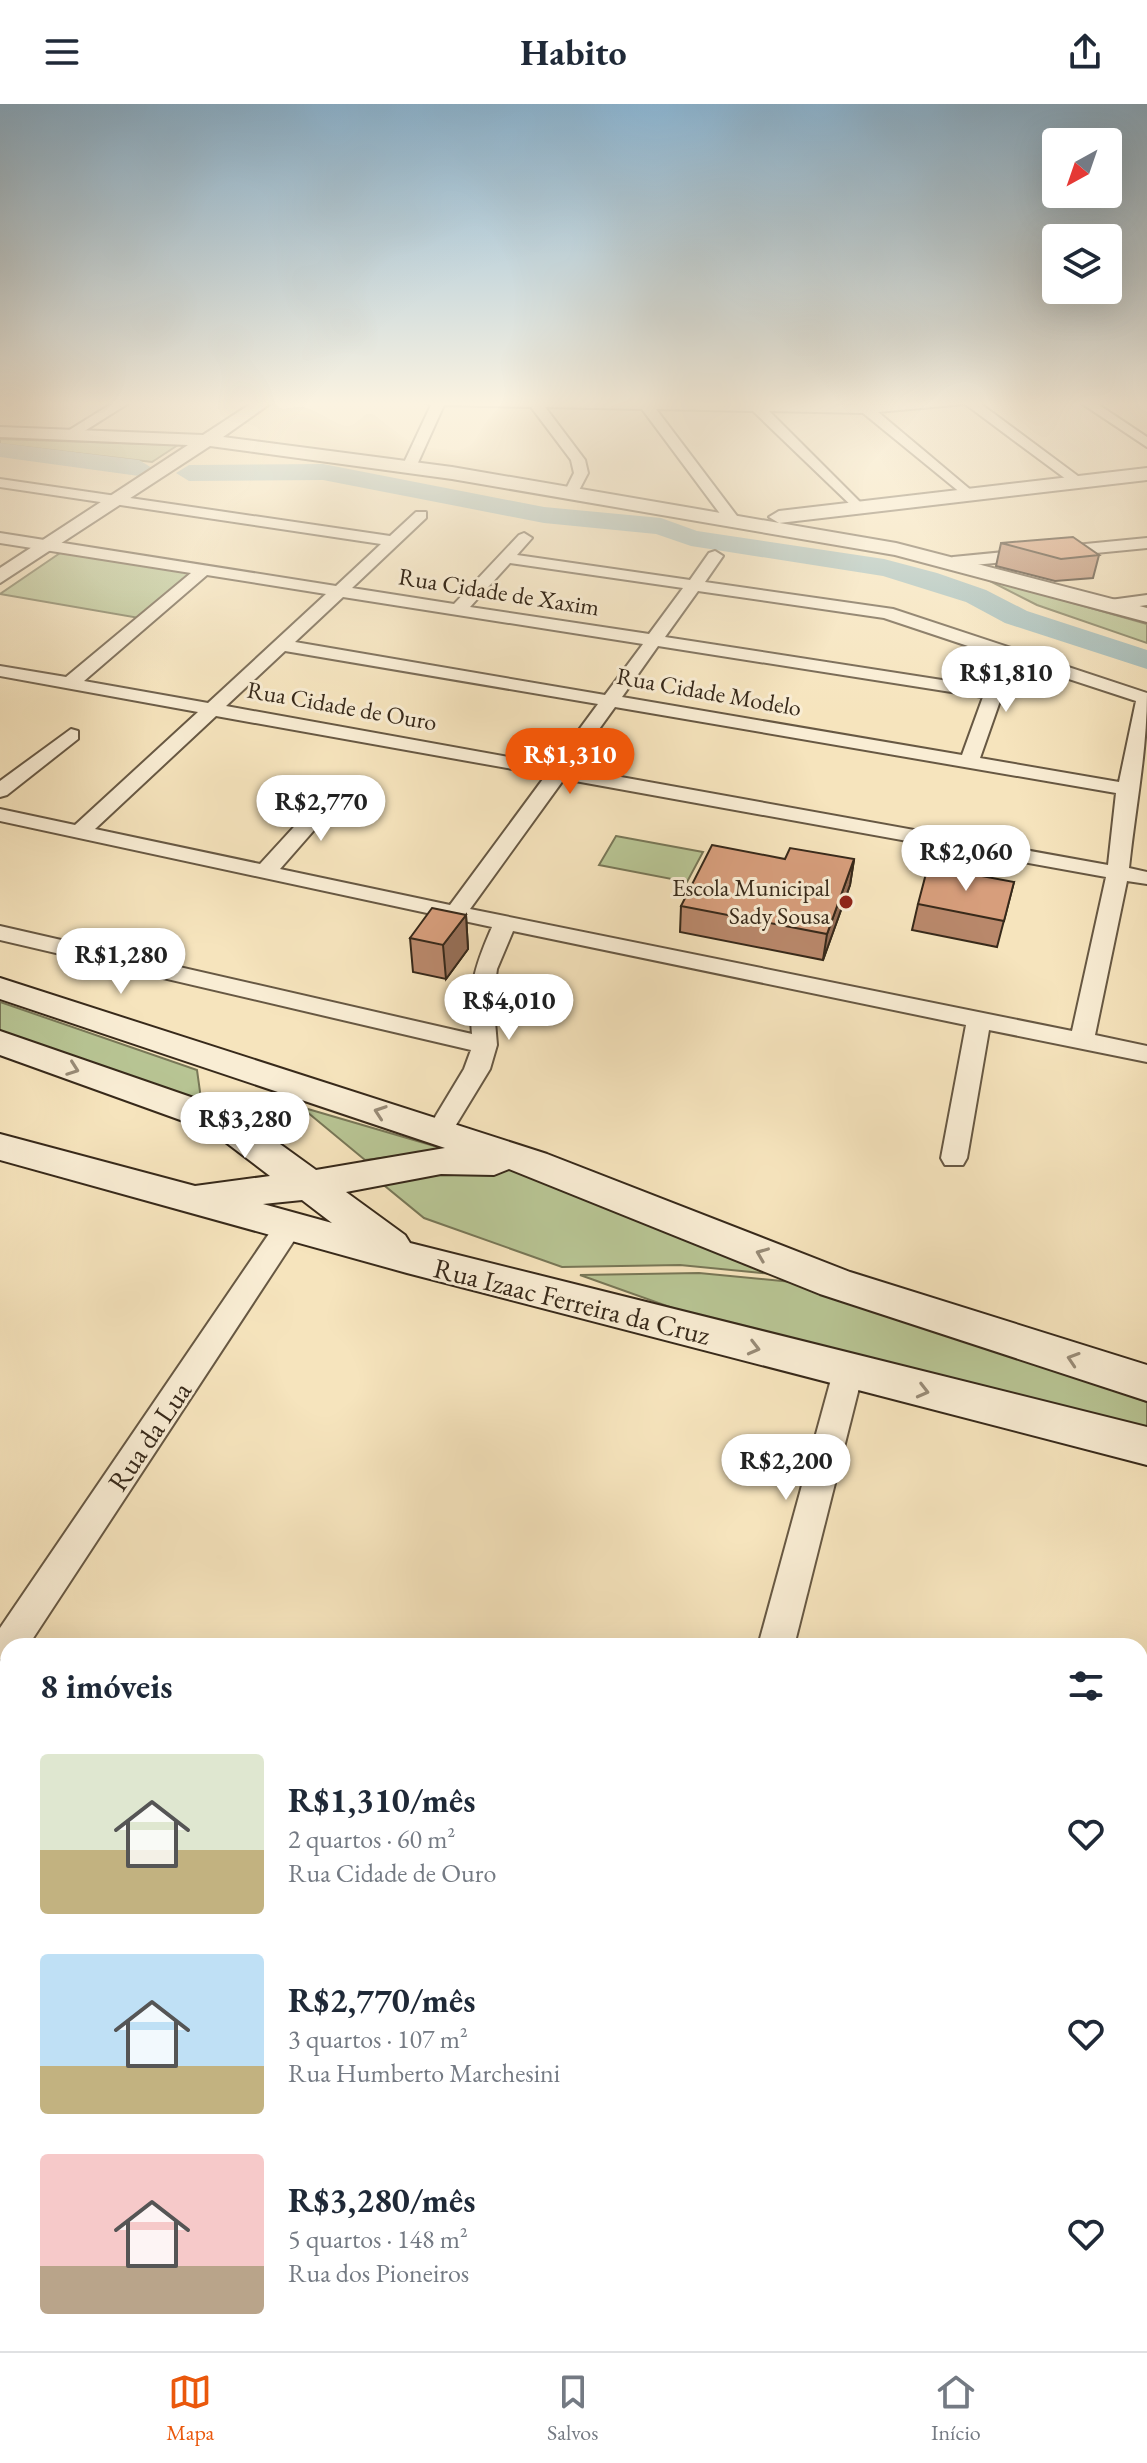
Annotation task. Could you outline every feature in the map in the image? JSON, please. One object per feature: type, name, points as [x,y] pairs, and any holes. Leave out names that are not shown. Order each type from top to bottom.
[{"type":"main road","points":[[0,988],[533,1163],[835,1283],[1147,1383]]},
{"type":"main road","points":[[0,1042],[224,1122],[407,1258]]},
{"type":"main road","points":[[185,1199],[219,1186],[233,1174],[240,1161],[238,1146],[224,1122]]},
{"type":"main road","name":"Rua Izaac Ferreira da Cruz","points":[[0,1147],[407,1258],[1147,1446]]},
{"type":"main road","points":[[185,1199],[312,1185],[441,1161],[533,1163]]},
{"type":"street","points":[[0,577],[105,506]]},
{"type":"street","points":[[160,506],[393,541]]},
{"type":"street","points":[[651,506],[792,529],[953,562],[1147,615]]},
{"type":"street","points":[[727,506],[738,520]]},
{"type":"street","points":[[738,520],[867,506]]},
{"type":"street","points":[[792,529],[1008,506]]},
{"type":"street","points":[[82,830],[421,515]]},
{"type":"street","name":"Rua Cidade de Xaxim","points":[[0,538],[991,693]]},
{"type":"street","points":[[459,609],[524,538]]},
{"type":"street","points":[[953,562],[1147,543]]},
{"type":"street","points":[[456,913],[690,585],[715,556]]},
{"type":"street","points":[[507,558],[887,613],[1146,699],[1127,789],[1118,872],[1082,1039]]},
{"type":"street","points":[[69,684],[204,570]]},
{"type":"street","points":[[1110,605],[1147,600]]},
{"type":"street","name":"Rua Cidade Modelo","points":[[282,645],[1127,789]]},
{"type":"street","points":[[969,762],[991,693],[1008,653]]},
{"type":"street","name":"Rua Cidade de Ouro","points":[[0,671],[1147,878]]},
{"type":"street","points":[[0,791],[71,735]]},
{"type":"street","points":[[266,871],[343,785]]},
{"type":"street","points":[[0,815],[82,830],[456,913],[1147,1054]]},
{"type":"street","points":[[439,1132],[477,1069],[485,1045],[481,998],[485,969],[506,922]]},
{"type":"street","points":[[0,933],[485,1045]]},
{"type":"street","points":[[954,1158],[979,1019]]},
{"type":"street","name":"Rua da Lua","points":[[13,1638],[289,1226]]},
{"type":"street","points":[[778,1638],[848,1372]]},
{"type":"green space","points":[[63,551],[199,571],[139,618],[0,594]]},
{"type":"green space","points":[[982,577],[1147,624],[1147,643],[1037,605]]},
{"type":"green space","points":[[616,836],[703,852],[687,882],[599,865]]},
{"type":"green space","points":[[0,1002],[197,1070],[202,1106],[0,1036]]},
{"type":"green space","points":[[301,1107],[448,1150],[365,1160]]},
{"type":"green space","points":[[534,1167],[813,1278],[680,1265],[562,1267],[424,1218],[374,1177]]},
{"type":"green space","points":[[699,1273],[833,1286],[1147,1402],[1147,1439],[844,1369],[580,1275]]},
{"type":"building","points":[[1073,537],[1099,555],[1061,559],[1001,543]]},
{"type":"building","points":[[712,845],[785,859],[790,848],[854,859],[827,934],[681,906]]},
{"type":"building","points":[[928,866],[1014,882],[1004,921],[918,904]]},
{"type":"building","points":[[432,908],[466,915],[443,945],[410,938]]},
{"type":"waterway","points":[[497,506],[544,515],[661,526],[691,538],[884,568],[976,596],[1016,617],[1147,660]]},
{"type":"place","name":"Escola Municipal Sady Sousa","points":[[846,902]]}]
